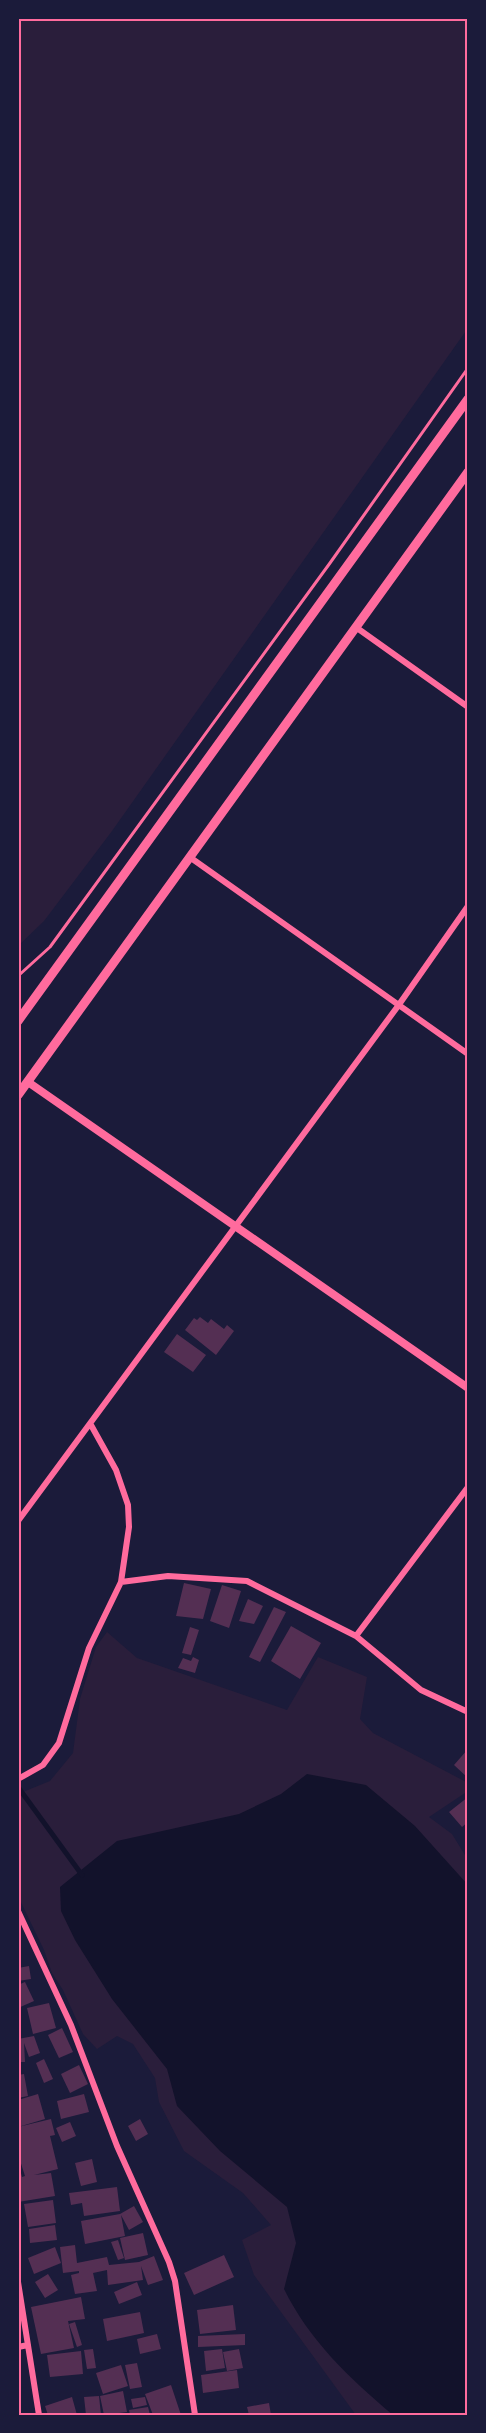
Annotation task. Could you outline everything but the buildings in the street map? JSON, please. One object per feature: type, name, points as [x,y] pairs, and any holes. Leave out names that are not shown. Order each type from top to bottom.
[{"type":"main road","points":[[18,1021],[468,399]]},
{"type":"main road","points":[[18,1095],[468,472]]},
{"type":"street","points":[[357,628],[468,708]]},
{"type":"street","points":[[190,858],[468,1054]]},
{"type":"street","points":[[18,1521],[398,1006],[468,906]]},
{"type":"street","points":[[28,1082],[468,1388]]},
{"type":"street","points":[[18,1779],[43,1765],[59,1743],[88,1648],[121,1582],[129,1527],[128,1505],[116,1470],[91,1425]]},
{"type":"street","points":[[356,1636],[468,1487]]},
{"type":"street","points":[[121,1582],[168,1576],[247,1581],[356,1636],[421,1690],[468,1712]]},
{"type":"street","points":[[18,1911],[71,2025],[117,2146],[169,2262],[175,2281],[195,2415]]},
{"type":"street","points":[[18,2282],[39,2415]]},
{"type":"street","points":[[18,2347],[28,2345]]},
{"type":"path","points":[[18,976],[50,947],[323,572],[468,368]]},
{"type":"shaded area","points":[[18,18],[468,18],[468,328],[112,831],[44,921],[18,946]]},
{"type":"shaded area","points":[[107,1632],[137,1658],[287,1710],[318,1657],[367,1677],[360,1719],[373,1733],[468,1783],[468,1791],[429,1817],[452,1834],[468,1860],[468,2415],[356,2415],[254,2275],[242,2240],[271,2225],[243,2193],[184,2151],[159,2102],[155,2078],[133,2044],[117,2036],[97,2049],[83,2034],[63,1990],[52,1973],[44,1950],[18,1896],[18,1794],[50,1781],[73,1753],[80,1699],[96,1647]]},
{"type":"shaded area","points":[[307,1774],[366,1785],[415,1826],[468,1885],[468,2415],[393,2415],[346,2373],[318,2342],[294,2308],[284,2289],[296,2243],[287,2207],[220,2151],[177,2106],[167,2069],[112,1999],[75,1940],[61,1911],[60,1887],[117,1841],[239,1814],[281,1794]]},
{"type":"waterway","points":[[18,1787],[82,1875]]}]
